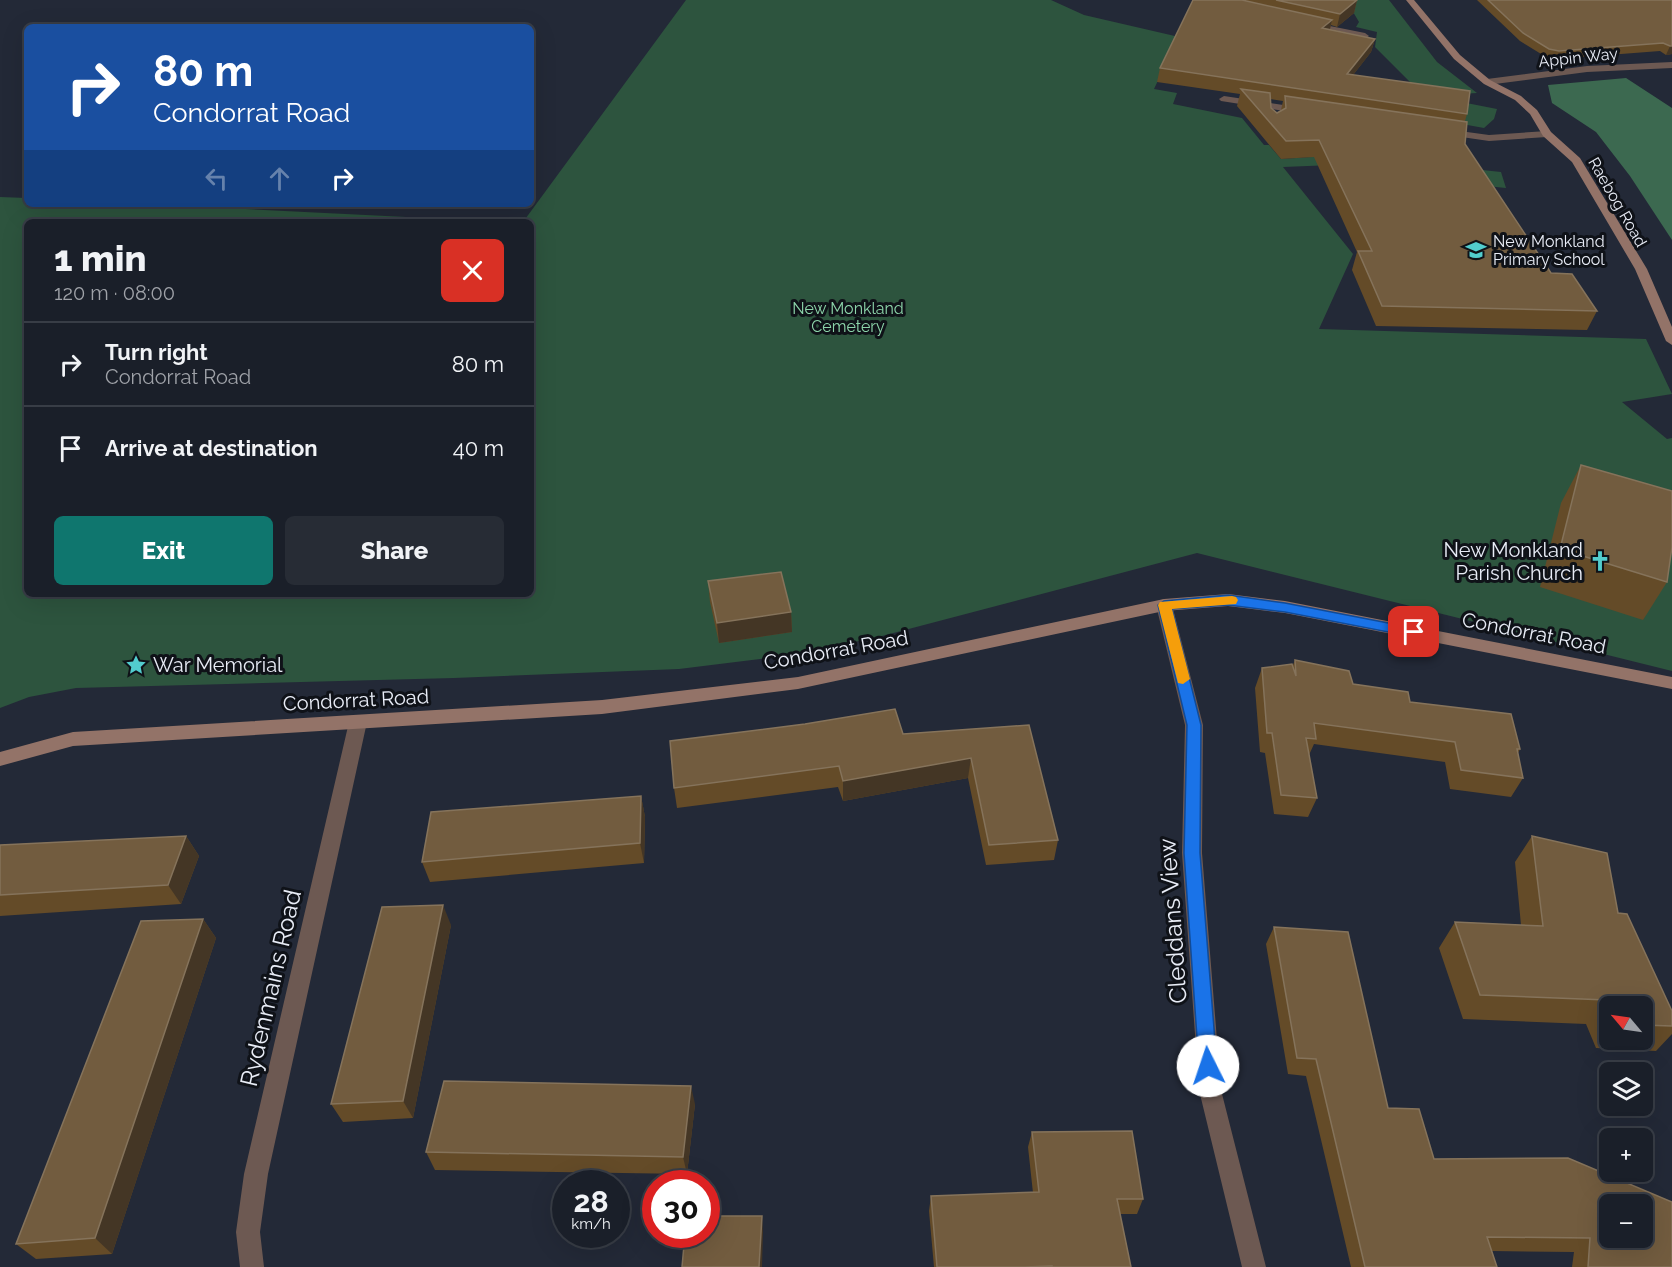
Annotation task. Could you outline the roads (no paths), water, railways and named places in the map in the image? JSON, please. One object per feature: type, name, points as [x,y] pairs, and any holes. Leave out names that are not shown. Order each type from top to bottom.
[{"type":"main road","name":"Raebog Road","points":[[1410,0],[1457,57],[1487,82],[1518,98],[1534,112],[1547,134],[1576,160],[1641,269],[1672,341]]},
{"type":"main road","name":"Condorrat Road","points":[[0,759],[73,739],[602,707],[798,683],[1164,605],[1228,600],[1285,607],[1672,683]]},
{"type":"street","points":[[1297,22],[1365,36]]},
{"type":"street","name":"Appin Way","points":[[1487,82],[1587,69],[1672,65]]},
{"type":"street","points":[[1224,99],[1273,111],[1308,112]]},
{"type":"street","points":[[1438,132],[1489,138],[1547,134]]},
{"type":"street","name":"Cleddans View","points":[[1164,605],[1194,725],[1192,853],[1210,1090],[1254,1267]]},
{"type":"street","name":"Rydenmains Road","points":[[252,1267],[248,1232],[256,1174],[357,722]]},
{"type":"place","name":"New Monkland Primary School","points":[[1476,250]]},
{"type":"place","name":"New Monkland Parish Church","points":[[1600,561]]},
{"type":"place","name":"War Memorial","points":[[136,665]]},
{"type":"park label","name":"New Monkland Cemetery","points":[[848,317]]}]
